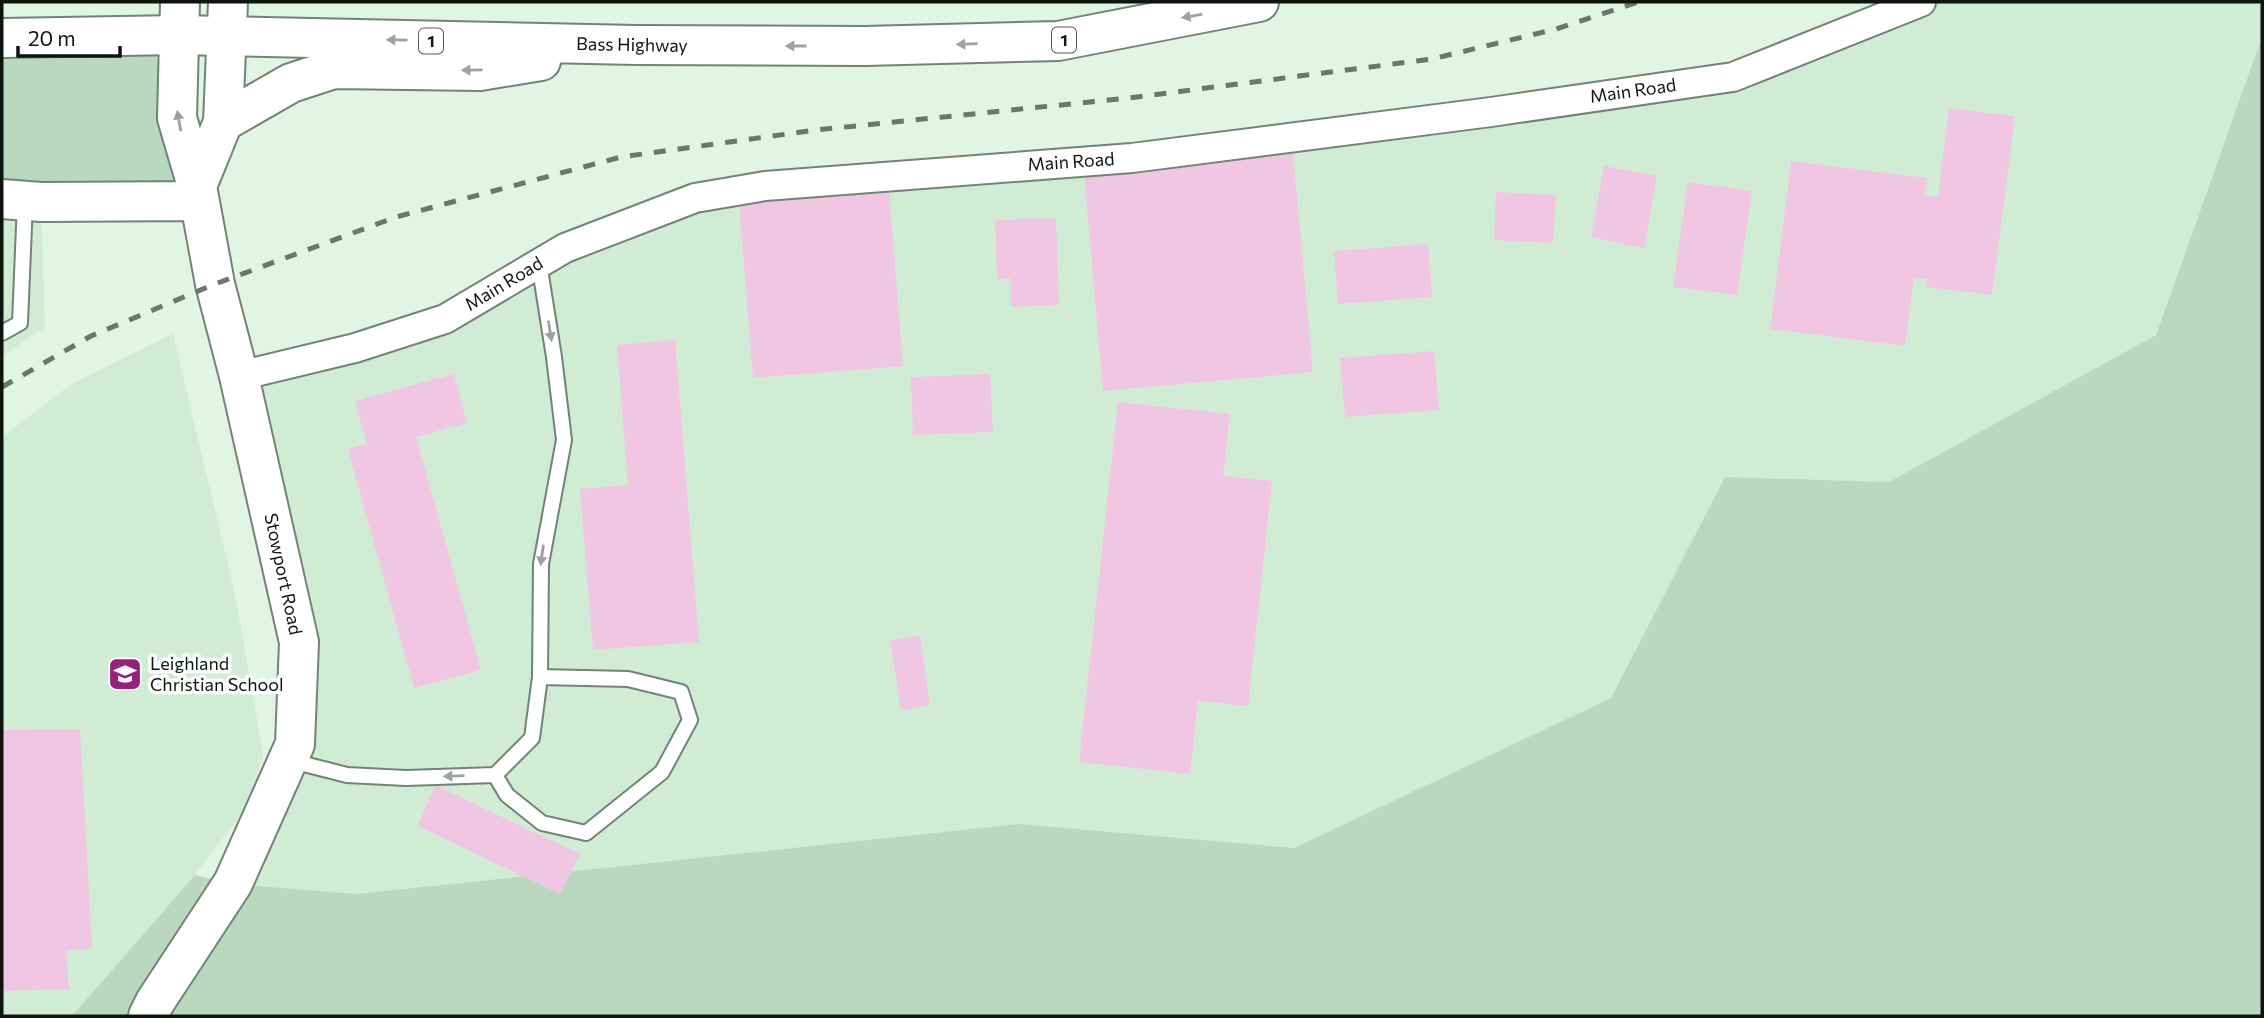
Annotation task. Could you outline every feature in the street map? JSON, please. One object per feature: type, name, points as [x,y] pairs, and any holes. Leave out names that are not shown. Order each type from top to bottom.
[{"type":"main road","name":"Bass Highway","points":[[2,38],[180,18],[636,45],[865,47],[1058,41],[1259,2]]},
{"type":"main road","name":"Stowport Road","points":[[148,1016],[233,884],[295,744],[299,642],[177,117],[180,18]]},
{"type":"main road","points":[[13,200],[197,194],[223,122],[227,19]]},
{"type":"main road","points":[[223,122],[291,83],[334,69],[480,71],[636,45]]},
{"type":"street","name":"Main Road","points":[[239,376],[355,348],[445,319],[565,248],[695,198],[765,186],[1132,158],[1491,112],[1733,77],[1921,2]]},
{"type":"lane","points":[[2,333],[20,323],[13,200]]},
{"type":"lane","points":[[287,760],[347,775],[406,778],[495,775],[532,738],[540,677],[541,564],[564,440],[539,263]]},
{"type":"lane","points":[[495,775],[507,795],[542,823],[586,833],[662,772],[690,720],[681,692],[628,679],[540,677]]},
{"type":"shaded area","points":[[1921,2],[2262,2],[2262,37],[2156,335],[1889,482],[1725,477],[1612,698],[1294,848],[1019,824],[357,894],[233,884],[297,687],[239,376],[355,348],[695,198],[1733,77]]},
{"type":"shaded area","points":[[179,35],[197,186],[2,199],[2,38]]},
{"type":"shaded area","points":[[2262,37],[2262,1016],[72,1016],[195,875],[233,884],[357,894],[1019,824],[1294,848],[1611,698],[1725,477],[1889,482],[2156,335]]},
{"type":"shaded area","points":[[2,199],[41,202],[45,327],[2,356]]},
{"type":"shaded area","name":"Leighland Christian School","points":[[173,334],[235,594],[263,754],[249,804],[195,875],[72,1016],[2,1016],[2,437],[73,383]]},
{"type":"building","points":[[1949,108],[2015,116],[1992,295],[1926,287],[1928,279],[1914,278],[1905,346],[1770,329],[1791,161],[1927,178],[1924,195],[1938,197]]},
{"type":"building","points":[[1293,154],[1313,372],[1103,391],[1084,173]]},
{"type":"building","points":[[1604,166],[1657,176],[1644,248],[1591,237]]},
{"type":"building","points":[[1688,182],[1752,191],[1737,295],[1673,287]]},
{"type":"building","points":[[889,190],[903,366],[753,378],[739,202]]},
{"type":"building","points":[[1496,192],[1556,195],[1553,243],[1494,240]]},
{"type":"building","points":[[1056,218],[1059,305],[1011,307],[1010,278],[997,279],[995,220]]},
{"type":"building","points":[[1428,244],[1432,297],[1338,304],[1334,251]]},
{"type":"building","points":[[675,340],[699,642],[593,650],[580,489],[628,485],[617,345]]},
{"type":"building","points":[[1434,351],[1439,410],[1345,417],[1340,358]]},
{"type":"building","points":[[454,374],[467,423],[416,437],[481,670],[414,688],[348,449],[367,444],[355,401]]},
{"type":"building","points":[[990,374],[993,432],[913,435],[911,377]]},
{"type":"building","points":[[1118,402],[1230,414],[1223,476],[1272,481],[1248,706],[1198,701],[1190,774],[1079,762]]},
{"type":"building","points":[[920,636],[930,705],[901,710],[890,640]]},
{"type":"building","points":[[80,729],[92,948],[66,951],[69,989],[2,991],[2,730]]},
{"type":"building","points":[[435,785],[580,854],[560,894],[418,826]]},
{"type":"railway","points":[[2,387],[91,336],[215,284],[396,217],[621,157],[816,130],[1129,98],[1432,59],[1556,29],[1638,2]]},
{"type":"place","name":"Leighland Christian School","points":[[125,674]]}]
